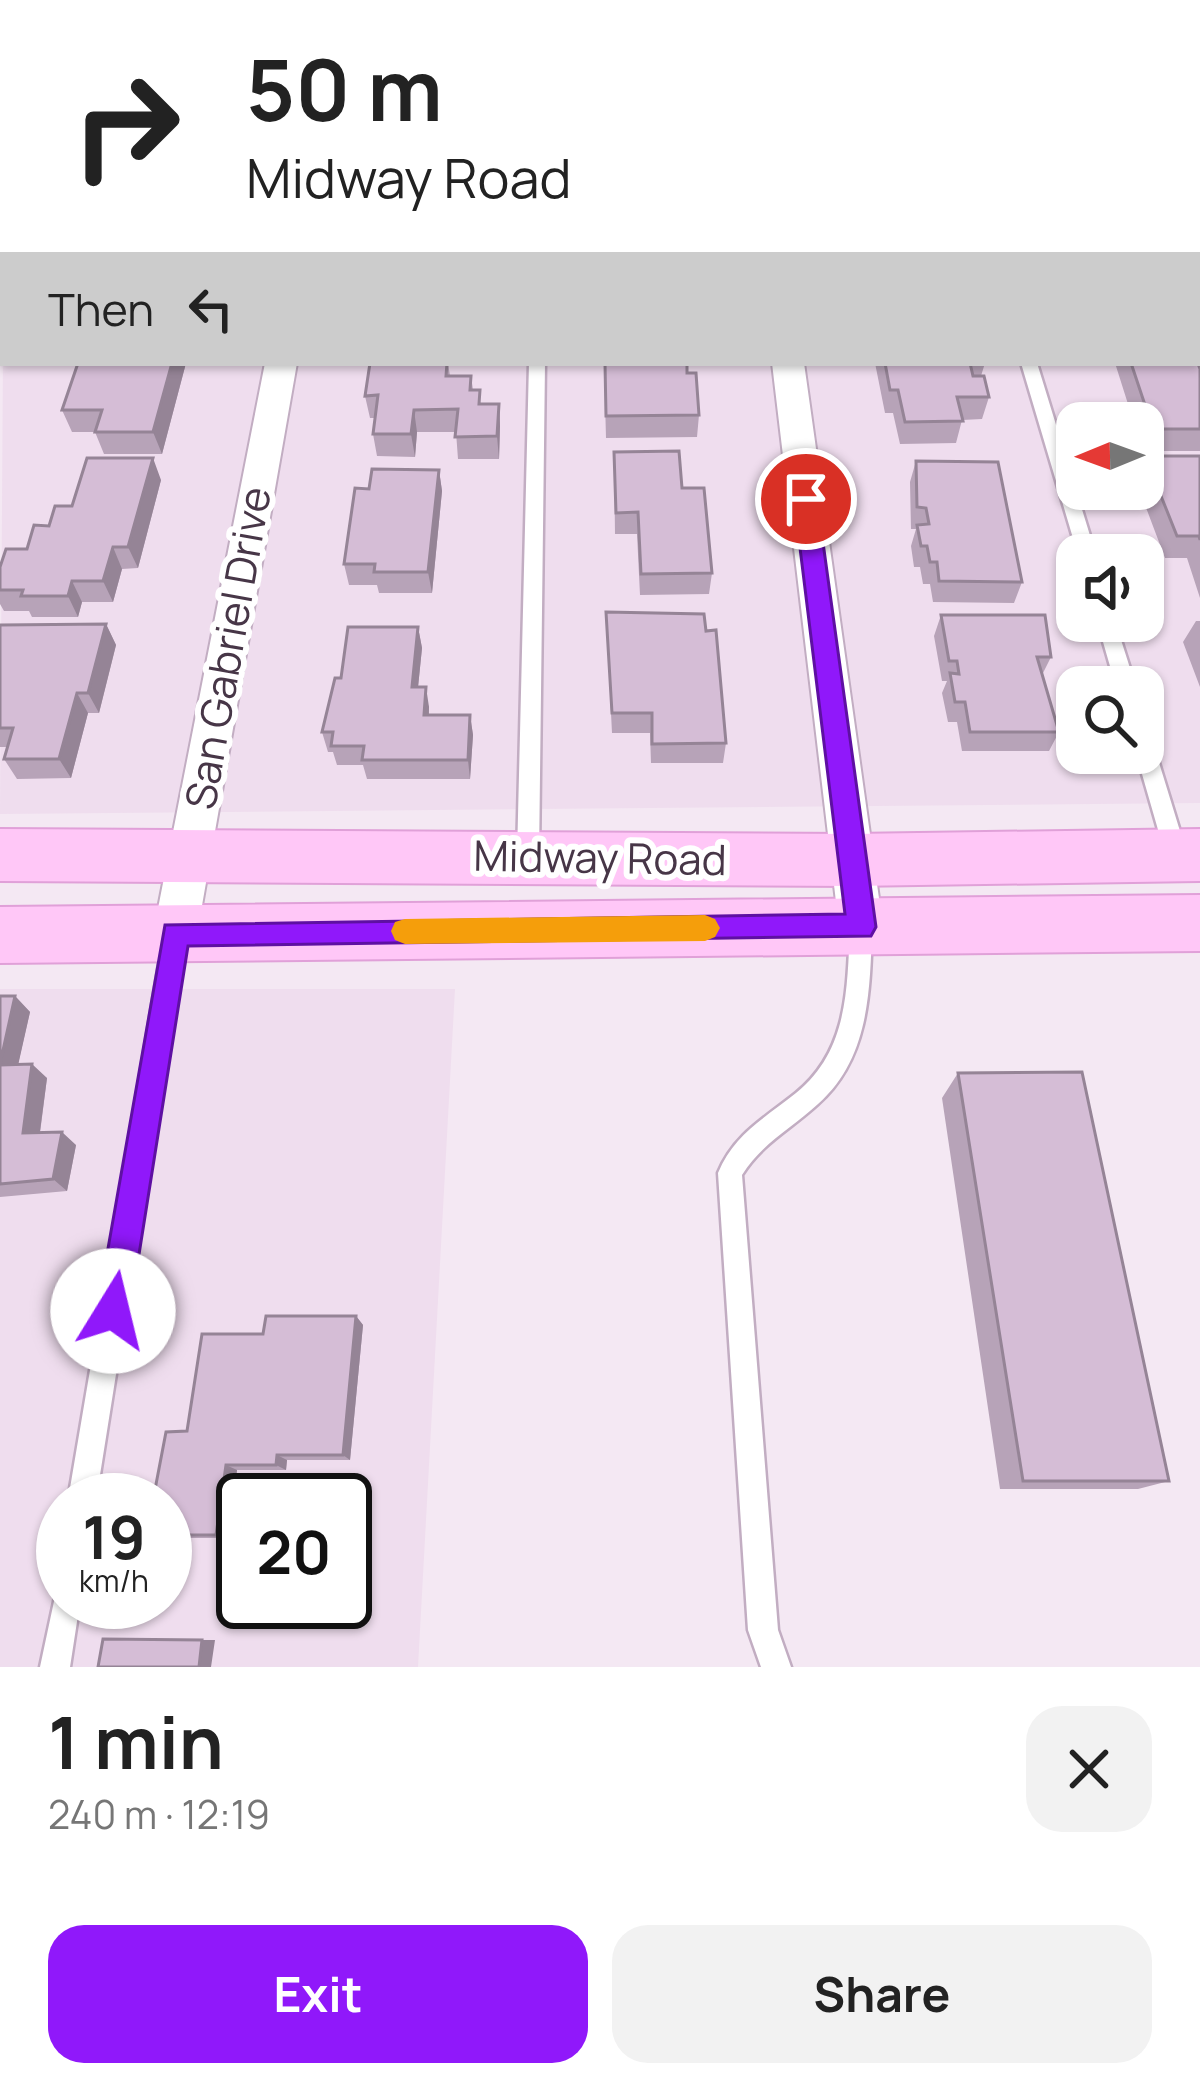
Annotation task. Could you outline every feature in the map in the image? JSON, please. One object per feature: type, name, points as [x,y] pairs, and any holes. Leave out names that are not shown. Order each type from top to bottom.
[{"type":"main road","name":"Midway Road","points":[[0,855],[852,860],[1188,855]]},
{"type":"main road","name":"Midway Road","points":[[0,935],[1200,923]]},
{"type":"street","name":"San Gabriel Drive","points":[[175,934],[280,366]]},
{"type":"street","points":[[788,366],[861,927]]},
{"type":"lane","points":[[528,857],[537,366]]},
{"type":"lane","points":[[1030,366],[1081,534]]},
{"type":"lane","points":[[1155,774],[1188,855]]},
{"type":"lane","points":[[776,1667],[763,1630],[730,1173],[751,1136],[811,1096],[835,1068],[855,1030],[861,927]]},
{"type":"lane","points":[[86,1473],[175,934]]},
{"type":"lane","points":[[55,1667],[61,1629]]},
{"type":"shaded area","points":[[3,366],[1200,366],[1200,803],[0,814]]},
{"type":"shaded area","points":[[0,989],[455,989],[418,1667],[0,1667]]},
{"type":"building","points":[[77,366],[171,366],[153,432],[95,432],[102,410],[62,410]]},
{"type":"building","points":[[370,366],[447,366],[446,376],[471,376],[470,390],[480,390],[479,404],[499,404],[497,436],[455,437],[458,409],[414,410],[411,434],[373,434],[378,395],[365,396]]},
{"type":"building","points":[[605,366],[687,366],[687,373],[696,373],[699,415],[606,416]]},
{"type":"building","points":[[886,366],[971,366],[973,376],[984,376],[989,397],[957,397],[963,421],[905,422],[898,390],[890,390]]},
{"type":"building","points":[[1132,366],[1199,366],[1200,429],[1164,429],[1164,402],[1144,402]]},
{"type":"building","points":[[679,451],[682,488],[704,488],[712,573],[641,574],[638,512],[616,513],[614,452]]},
{"type":"building","points":[[1164,456],[1200,456],[1200,540],[1199,536],[1177,536],[1164,504]]},
{"type":"building","points":[[87,458],[153,458],[128,547],[113,547],[103,581],[72,581],[68,596],[21,596],[23,590],[0,590],[6,549],[27,549],[34,525],[49,526],[55,506],[72,506]]},
{"type":"building","points":[[916,461],[998,462],[1022,582],[939,581],[937,562],[930,562],[927,546],[921,546],[917,525],[929,524],[926,508],[917,507]]},
{"type":"building","points":[[372,469],[439,470],[428,572],[374,572],[375,564],[344,564],[355,488],[369,489]]},
{"type":"building","points":[[606,612],[704,614],[706,631],[716,630],[726,743],[652,744],[652,713],[612,713]]},
{"type":"building","points":[[941,615],[1045,615],[1051,657],[1037,657],[1056,732],[970,732],[965,702],[955,702],[950,673],[959,674],[957,661],[949,661]]},
{"type":"building","points":[[106,624],[88,693],[77,693],[59,759],[4,759],[13,728],[0,728],[0,625]]},
{"type":"building","points":[[348,627],[418,627],[412,687],[426,687],[424,715],[470,715],[468,760],[362,760],[364,746],[331,746],[333,732],[322,732],[335,678],[341,678]]},
{"type":"building","points":[[0,996],[15,996],[0,1064]]},
{"type":"building","points":[[32,1064],[23,1133],[62,1132],[53,1179],[0,1184],[0,1065]]},
{"type":"building","points":[[1082,1072],[1169,1481],[1023,1481],[958,1073]]},
{"type":"building","points":[[266,1316],[356,1316],[343,1455],[277,1455],[276,1465],[226,1465],[225,1473],[216,1473],[216,1535],[192,1535],[192,1473],[158,1473],[166,1432],[187,1431],[202,1334],[263,1334]]},
{"type":"building","points":[[103,1639],[202,1640],[199,1667],[98,1667]]},
{"type":"slow traffic","points":[[405,931],[705,928]]},
{"type":"route","points":[[113,1311],[175,934],[861,927],[806,499]]}]
